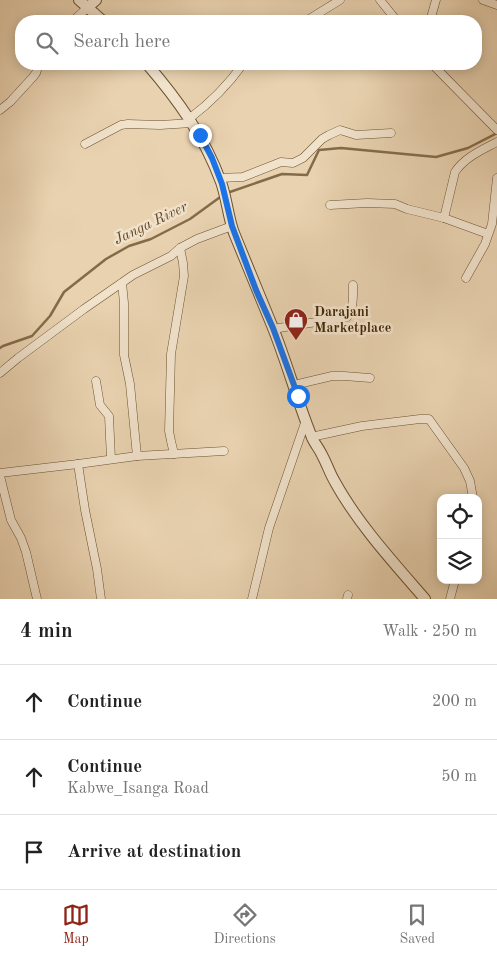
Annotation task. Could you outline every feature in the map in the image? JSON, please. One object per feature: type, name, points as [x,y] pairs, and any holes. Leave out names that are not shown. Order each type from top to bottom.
[{"type":"street","points":[[78,15],[84,4],[96,0]]},
{"type":"street","points":[[316,15],[340,0]]},
{"type":"street","points":[[380,0],[392,15]]},
{"type":"street","points":[[432,15],[436,0]]},
{"type":"street","points":[[483,0],[497,5]]},
{"type":"street","points":[[84,4],[97,15]]},
{"type":"street","points":[[0,110],[10,102],[37,70]]},
{"type":"street","points":[[152,70],[176,99],[200,135],[212,158],[232,226],[256,290],[273,328],[311,437],[351,508],[425,599]]},
{"type":"street","points":[[85,144],[121,125],[160,125],[191,121],[225,87],[238,70]]},
{"type":"street","points":[[438,70],[494,125]]},
{"type":"street","points":[[220,181],[242,177],[281,162],[293,163],[303,158],[322,139],[340,130],[356,136],[391,133]]},
{"type":"street","points":[[444,218],[455,172],[474,155],[497,142]]},
{"type":"street","points":[[466,278],[486,244],[492,224],[497,178]]},
{"type":"street","points":[[330,205],[395,204],[407,209],[444,218],[488,234]]},
{"type":"street","points":[[0,373],[78,313],[122,283],[171,256],[180,248],[208,234],[232,226]]},
{"type":"street","points":[[174,454],[170,430],[170,366],[183,285],[184,263],[180,248]]},
{"type":"street","points":[[122,283],[124,355],[130,384],[137,456]]},
{"type":"street","points":[[273,328],[347,317],[351,310],[354,285]]},
{"type":"street","points":[[294,386],[332,376],[370,378]]},
{"type":"street","points":[[96,381],[100,405],[108,416],[111,459]]},
{"type":"street","points":[[311,437],[362,426],[429,419],[464,468],[470,481],[472,494]]},
{"type":"street","points":[[252,599],[269,528],[306,420]]},
{"type":"street","points":[[36,599],[24,545],[11,520],[0,474],[137,456],[224,452]]},
{"type":"street","points":[[78,464],[101,599]]},
{"type":"street","points":[[450,599],[454,584]]},
{"type":"waterway","name":"Janga River","points":[[227,193],[282,174],[307,175],[319,150],[341,148],[436,157],[468,148],[497,133]]},
{"type":"waterway","name":"Janga River","points":[[0,348],[32,336],[50,316],[64,292],[106,259],[129,246],[151,239],[190,219],[223,195]]},
{"type":"place","name":"Darajani Marketplace","points":[[296,341]]},
{"type":"route","points":[[200,135],[212,158],[222,184],[232,226],[298,396]]}]
